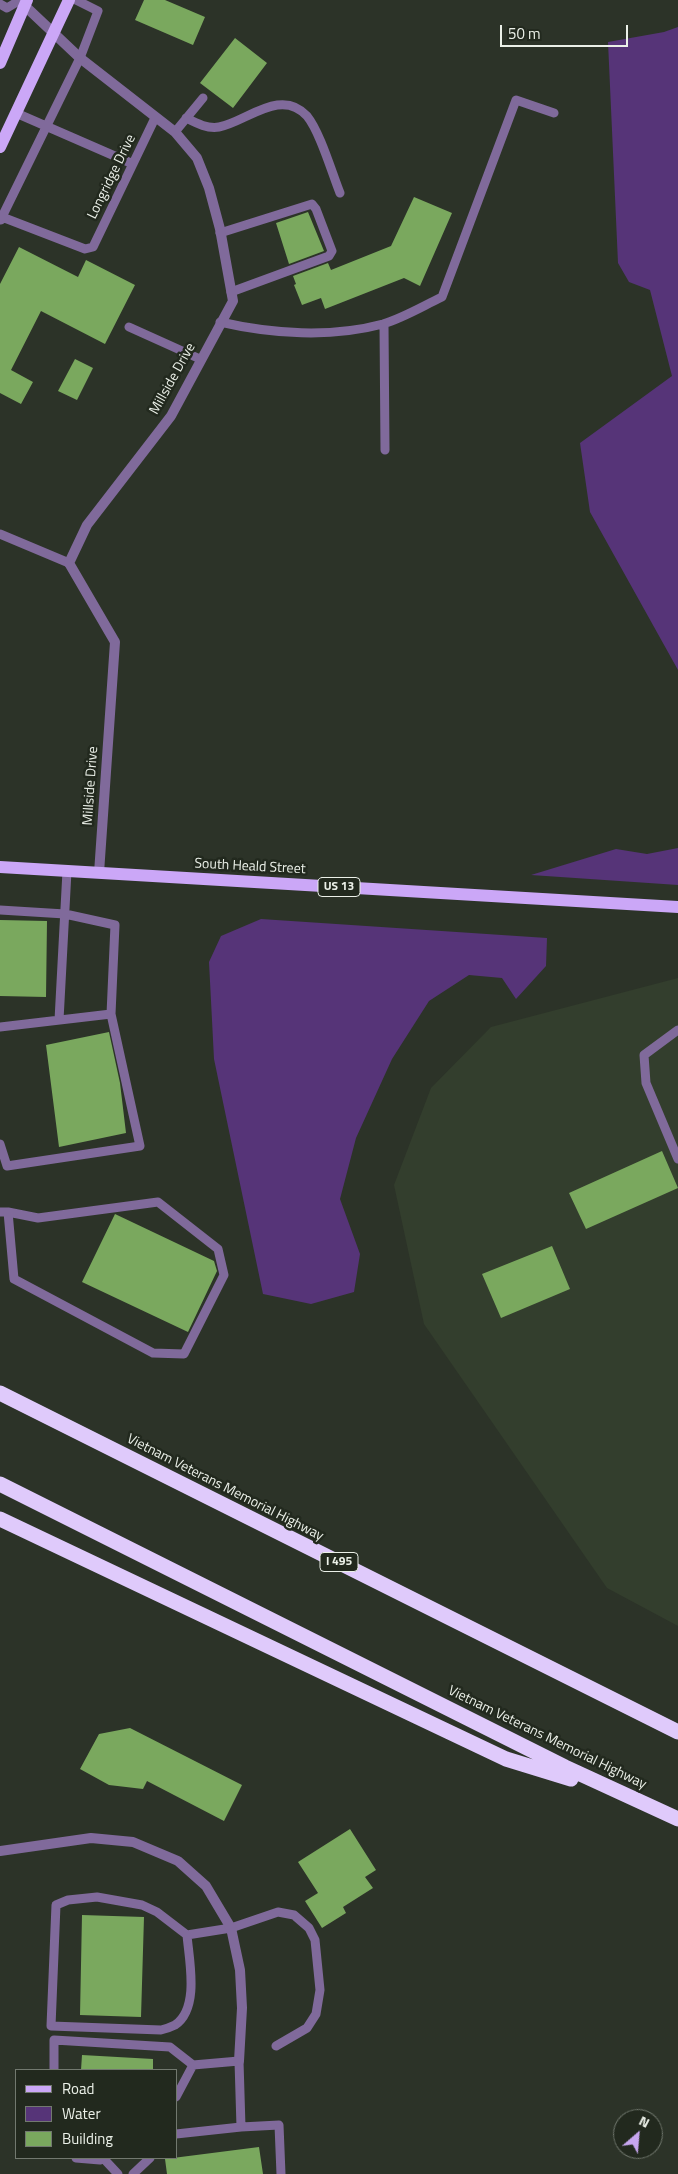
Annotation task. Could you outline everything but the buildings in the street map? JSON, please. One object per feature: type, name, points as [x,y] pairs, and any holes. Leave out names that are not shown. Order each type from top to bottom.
[{"type":"highway","name":"Vietnam Veterans Memorial Highway","points":[[0,1393],[678,1732]]},
{"type":"highway","name":"Vietnam Veterans Memorial Highway","points":[[0,1484],[621,1794],[678,1819]]},
{"type":"highway","points":[[0,1518],[506,1759],[621,1794]]},
{"type":"main road","points":[[0,147],[69,0]]},
{"type":"main road","points":[[0,63],[21,2]]},
{"type":"main road","name":"South Heald Street","points":[[0,867],[678,907]]},
{"type":"street","name":"Millside Drive","points":[[21,2],[80,58],[175,132],[196,158],[209,188],[233,301],[200,359],[172,416],[87,525],[69,563],[114,642],[99,873]]},
{"type":"street","points":[[0,1850],[91,1838],[133,1842],[178,1861],[206,1886],[231,1928],[240,1970],[242,2008],[239,2061]]},
{"type":"lane","points":[[1,219],[48,127],[80,58],[98,11],[76,0]]},
{"type":"lane","points":[[0,4],[7,8],[21,2]]},
{"type":"lane","points":[[175,132],[203,98]]},
{"type":"lane","points":[[220,322],[244,328],[323,333],[384,324],[442,297],[516,100],[554,113]]},
{"type":"lane","points":[[186,118],[202,126],[217,128],[263,108],[283,105],[297,108],[307,117],[316,133],[340,194]]},
{"type":"lane","points":[[16,113],[133,164]]},
{"type":"lane","name":"Longridge Drive","points":[[1,219],[77,247],[85,249],[93,247],[155,118]]},
{"type":"lane","points":[[220,233],[312,204],[316,208],[332,251],[329,256],[231,292]]},
{"type":"lane","points":[[384,324],[385,450]]},
{"type":"lane","points":[[129,327],[200,359]]},
{"type":"lane","points":[[0,534],[69,563]]},
{"type":"lane","points":[[59,1020],[67,871]]},
{"type":"lane","points":[[0,910],[65,914],[115,925],[111,1014],[140,1146],[8,1166],[0,1144]]},
{"type":"lane","points":[[0,1027],[111,1014]]},
{"type":"lane","points":[[678,1030],[644,1055],[646,1083],[678,1160]]},
{"type":"lane","points":[[158,1202],[218,1249],[224,1275],[184,1354],[153,1353],[14,1279],[4,1212],[38,1218],[158,1202]]},
{"type":"lane","points":[[188,1935],[192,1986],[187,2011],[176,2025],[161,2030],[51,2026],[56,1905],[68,1900],[97,1896],[142,1905],[157,1912],[188,1935],[231,1928],[278,1912],[294,1915],[309,1928],[314,1940],[320,1990],[316,2014],[307,2028],[276,2046]]},
{"type":"lane","points":[[54,2069],[54,2040],[170,2047],[193,2066],[239,2061],[241,2127]]},
{"type":"lane","points":[[178,2093],[193,2066]]},
{"type":"lane","points":[[178,2134],[279,2125],[281,2174]]},
{"type":"lane","points":[[88,2159],[102,2159]]},
{"type":"lane","points":[[105,2159],[118,2174]]},
{"type":"lane","points":[[133,2174],[149,2159]]},
{"type":"shaded area","points":[[678,978],[678,1626],[607,1588],[424,1324],[394,1185],[431,1088],[491,1027]]},
{"type":"water","points":[[678,27],[678,670],[590,512],[580,443],[672,376],[650,290],[629,282],[618,263],[608,42],[664,32]]},
{"type":"water","points":[[678,848],[678,885],[531,875],[616,849],[647,854]]},
{"type":"water","points":[[261,919],[547,938],[546,966],[516,999],[502,978],[469,975],[429,1001],[392,1059],[356,1138],[340,1199],[360,1254],[354,1292],[311,1304],[263,1294],[214,1059],[209,962],[221,936]]}]
